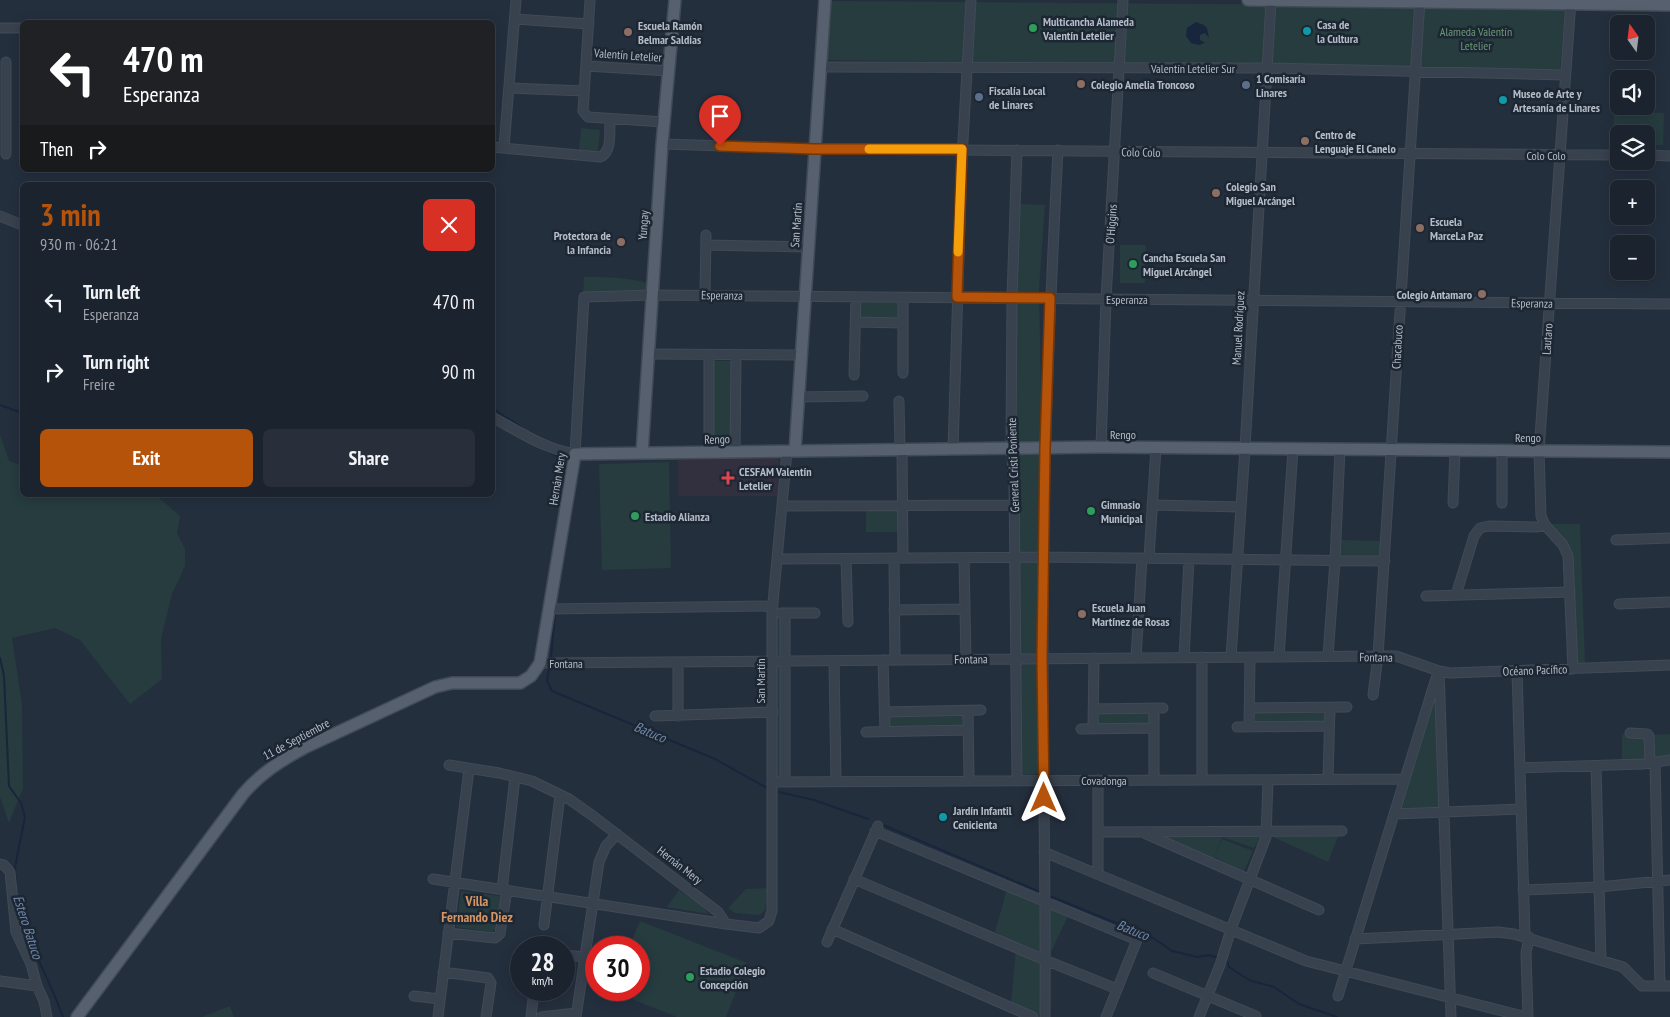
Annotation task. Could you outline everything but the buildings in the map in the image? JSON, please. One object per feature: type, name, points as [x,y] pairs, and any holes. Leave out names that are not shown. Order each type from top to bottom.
[{"type":"main road","name":"Yungay","points":[[642,453],[662,144],[675,0]]},
{"type":"main road","name":"San Martín","points":[[791,451],[798,397],[825,0]]},
{"type":"main road","points":[[1248,0],[1570,2],[1670,5]]},
{"type":"main road","name":"Rengo","points":[[575,454],[1011,448],[1670,452]]},
{"type":"main road","name":"Hernán Mery","points":[[540,663],[575,454]]},
{"type":"main road","name":"11 de Septiembre","points":[[77,1017],[243,794],[266,771],[304,748],[434,687],[452,683],[520,683],[531,676],[540,663]]},
{"type":"street","points":[[504,148],[516,0]]},
{"type":"street","points":[[590,0],[583,111],[588,117],[664,122]]},
{"type":"street","points":[[953,449],[962,149],[971,0]]},
{"type":"street","name":"O'Higgins","points":[[1101,448],[1106,299],[1124,0]]},
{"type":"street","name":"Manuel Rodríguez","points":[[1231,657],[1245,448],[1270,0]]},
{"type":"street","name":"Chacabuco","points":[[1373,695],[1385,562],[1419,1]]},
{"type":"street","name":"Lautaro","points":[[1545,525],[1541,510],[1539,451],[1570,2]]},
{"type":"street","points":[[515,19],[588,24]]},
{"type":"street","points":[[0,28],[20,28]]},
{"type":"street","points":[[6,62],[3,95],[6,154]]},
{"type":"street","name":"Valentín Letelier","points":[[586,66],[669,71]]},
{"type":"street","name":"Valentín Letelier Sur","points":[[821,67],[1266,68],[1565,75]]},
{"type":"street","points":[[510,88],[584,91]]},
{"type":"street","points":[[495,147],[600,157],[605,155],[608,150],[610,119]]},
{"type":"street","name":"Colo Colo","points":[[662,144],[815,149],[1610,155]]},
{"type":"street","name":"General Cristi Poniente","points":[[1017,150],[1012,298],[1011,448],[1014,474],[1017,780]]},
{"type":"street","points":[[1045,1017],[1042,658],[1045,448],[1050,298],[1058,150]]},
{"type":"street","points":[[1655,155],[1670,156]]},
{"type":"street","points":[[0,216],[20,224]]},
{"type":"street","points":[[705,295],[706,235]]},
{"type":"street","points":[[707,246],[808,247]]},
{"type":"street","name":"Esperanza","points":[[584,297],[705,295],[1670,304]]},
{"type":"street","points":[[854,375],[856,296]]},
{"type":"street","name":"Hernán Mery","points":[[575,454],[584,297]]},
{"type":"street","points":[[903,297],[903,373]]},
{"type":"street","points":[[856,322],[903,323]]},
{"type":"street","points":[[648,354],[801,356]]},
{"type":"street","points":[[735,452],[736,355]]},
{"type":"street","points":[[709,356],[709,452]]},
{"type":"street","points":[[798,397],[863,396]]},
{"type":"street","points":[[895,660],[894,610],[903,505],[899,401]]},
{"type":"street","points":[[495,419],[538,444],[553,450],[575,454]]},
{"type":"street","points":[[1136,658],[1156,448]]},
{"type":"street","points":[[1279,657],[1293,449]]},
{"type":"street","points":[[1328,656],[1340,449]]},
{"type":"street","points":[[1453,503],[1455,450]]},
{"type":"street","points":[[1502,450],[1502,504]]},
{"type":"street","name":"San Martín","points":[[726,924],[759,928],[769,921],[772,910],[773,610],[782,506],[791,451]]},
{"type":"street","points":[[782,506],[1014,505]]},
{"type":"street","points":[[1152,505],[1241,507]]},
{"type":"street","points":[[1456,595],[1474,536],[1480,528],[1489,526],[1538,527],[1545,525],[1563,545],[1568,556],[1573,669]]},
{"type":"street","points":[[1616,540],[1670,538]]},
{"type":"street","points":[[777,559],[1044,557],[1385,562]]},
{"type":"street","points":[[964,558],[966,660]]},
{"type":"street","points":[[846,559],[848,622]]},
{"type":"street","points":[[1184,658],[1189,559]]},
{"type":"street","points":[[1426,596],[1570,592]]},
{"type":"street","points":[[1619,604],[1670,602]]},
{"type":"street","points":[[549,609],[773,610],[785,613],[815,613]]},
{"type":"street","points":[[894,610],[965,609]]},
{"type":"street","name":"San Martín","points":[[785,613],[785,781]]},
{"type":"street","name":"Fontana","points":[[540,663],[1328,656],[1402,658]]},
{"type":"street","points":[[1202,657],[1202,780]]},
{"type":"street","points":[[1249,727],[1250,657]]},
{"type":"street","points":[[1094,658],[1094,729]]},
{"type":"street","name":"Océano Pacífico","points":[[1402,658],[1439,671],[1456,673],[1670,665]]},
{"type":"street","points":[[883,660],[885,731]]},
{"type":"street","points":[[834,661],[836,781]]},
{"type":"street","points":[[678,662],[678,716]]},
{"type":"street","points":[[1338,996],[1439,671]]},
{"type":"street","points":[[1439,671],[1451,1017]]},
{"type":"street","points":[[1044,852],[1306,961],[1527,1017],[1527,937],[1517,671]]},
{"type":"street","points":[[1250,708],[1346,707]]},
{"type":"street","points":[[1094,709],[1158,708],[1154,728],[1154,780]]},
{"type":"street","points":[[1328,779],[1330,708]]},
{"type":"street","points":[[884,712],[981,710]]},
{"type":"street","points":[[968,711],[969,780]]},
{"type":"street","points":[[655,716],[773,712]]},
{"type":"street","points":[[1236,727],[1329,726]]},
{"type":"street","points":[[1081,729],[1154,728]]},
{"type":"street","points":[[866,732],[968,730]]},
{"type":"street","points":[[1355,939],[1498,932],[1527,937],[1623,967],[1642,986],[1665,986],[1649,736],[1647,734],[1630,733]]},
{"type":"street","points":[[1520,768],[1596,766],[1670,760]]},
{"type":"street","name":"Hernán Mery","points":[[449,765],[515,776],[532,781],[560,795],[585,810],[718,912],[726,924]]},
{"type":"street","points":[[1596,766],[1601,960]]},
{"type":"street","points":[[438,1017],[469,769]]},
{"type":"street","points":[[448,933],[495,938],[500,934],[515,776]]},
{"type":"street","name":"Covadonga","points":[[773,782],[1405,779]]},
{"type":"street","points":[[1098,780],[1098,873]]},
{"type":"street","points":[[1199,1017],[1220,965],[1267,832],[1268,780]]},
{"type":"street","points":[[544,925],[560,795]]},
{"type":"street","points":[[1395,814],[1521,809]]},
{"type":"street","points":[[827,942],[876,828],[1044,902],[1137,940],[1106,1017]]},
{"type":"street","points":[[1098,832],[1342,831]]},
{"type":"street","points":[[1142,832],[1319,910]]},
{"type":"street","points":[[588,936],[600,856],[617,834]]},
{"type":"street","points":[[0,864],[4,865],[10,872],[16,932],[31,964],[48,1017]]},
{"type":"street","points":[[433,879],[726,924]]},
{"type":"street","points":[[854,879],[1117,989]]},
{"type":"street","points":[[1524,890],[1600,887],[1670,880]]},
{"type":"street","points":[[832,929],[1033,1017]]},
{"type":"street","points":[[541,1017],[576,1015],[585,958],[575,957]]},
{"type":"street","points":[[443,972],[488,978],[491,984],[486,1017]]},
{"type":"street","points":[[1153,973],[1256,1016]]},
{"type":"street","points":[[0,981],[37,986]]},
{"type":"street","points":[[414,996],[440,999]]},
{"type":"street","points":[[530,1017],[532,1001]]},
{"type":"shaded area","name":"CESFAM Valentín Letelier","points":[[779,456],[777,496],[678,496],[678,460]]},
{"type":"green space","name":"Alameda Valentín Letelier","points":[[830,1],[1565,7],[1560,70],[826,60]]},
{"type":"green space","points":[[1655,113],[1664,113],[1663,145],[1655,145],[1655,125],[1614,125],[1614,115],[1655,115]]},
{"type":"green space","points":[[581,128],[600,130],[598,152],[579,150]]},
{"type":"green space","points":[[1020,204],[1045,205],[1039,289],[1042,445],[1016,445],[1015,289]]},
{"type":"green space","name":"Cancha Escuela San Miguel Arcángel","points":[[1120,245],[1146,245],[1145,283],[1120,283]]},
{"type":"green space","points":[[584,277],[634,280],[650,284],[650,293],[583,296]]},
{"type":"green space","points":[[857,298],[902,298],[901,322],[857,321]]},
{"type":"green space","points":[[711,361],[734,361],[733,439],[711,439]]},
{"type":"green space","points":[[0,435],[9,461],[20,465],[20,497],[158,497],[180,516],[177,533],[185,549],[185,566],[172,594],[161,639],[162,679],[130,704],[80,640],[55,628],[12,638],[22,705],[23,788],[9,823],[0,797]]},
{"type":"green space","points":[[1041,453],[1039,774],[1020,775],[1016,454]]},
{"type":"green space","name":"Estadio Alianza","points":[[669,462],[671,568],[602,570],[599,464]]},
{"type":"green space","points":[[898,509],[898,532],[866,532],[866,510]]},
{"type":"green space","points":[[1550,524],[1580,524],[1585,664],[1576,664],[1566,542]]},
{"type":"green space","points":[[1340,540],[1382,541],[1381,559],[1338,557]]},
{"type":"green space","points":[[775,615],[783,615],[783,778],[776,778]]},
{"type":"green space","points":[[1437,682],[1441,810],[1398,810]]},
{"type":"green space","points":[[1327,710],[1326,724],[1251,724],[1252,711]]},
{"type":"green space","points":[[1152,711],[1151,726],[1096,726],[1097,712]]},
{"type":"green space","points":[[967,712],[967,728],[887,729],[887,714]]},
{"type":"green space","points":[[1622,734],[1645,735],[1648,760],[1622,761]]},
{"type":"green space","points":[[1670,734],[1670,758],[1652,761],[1652,735]]},
{"type":"green space","points":[[1264,833],[1254,848],[1222,837],[1215,854],[1222,839],[1253,851],[1244,871],[1214,857],[1212,860],[1151,834]]},
{"type":"green space","points":[[1339,834],[1328,862],[1271,836]]},
{"type":"green space","points":[[768,888],[765,910],[760,915],[735,913],[728,908],[746,889]]},
{"type":"green space","points":[[1007,889],[1041,905],[1043,956],[995,932]]},
{"type":"green space","points":[[679,890],[700,904],[709,914],[667,907]]},
{"type":"green space","points":[[461,891],[501,896],[497,928],[492,932],[456,927]]},
{"type":"green space","points":[[1046,907],[1068,916],[1051,952]]},
{"type":"green space","name":"Estadio Colegio Concepción","points":[[640,921],[747,963],[726,1017],[677,1017],[637,1001],[650,1001],[650,936],[634,936]]},
{"type":"green space","points":[[1016,949],[1042,961],[1042,1016],[1011,1004]]},
{"type":"green space","points":[[230,1006],[234,1017],[202,1017]]},
{"type":"water","points":[[1196,22],[1207,28],[1209,38],[1205,33],[1200,35],[1200,40],[1205,43],[1199,45],[1191,43],[1186,36],[1187,28]]},
{"type":"waterway","name":"Batuco","points":[[0,405],[20,412]]},
{"type":"waterway","name":"Batuco","points":[[495,409],[522,429]]},
{"type":"waterway","name":"Batuco","points":[[545,450],[568,461]]},
{"type":"waterway","name":"Batuco","points":[[556,603],[579,465]]},
{"type":"waterway","name":"Batuco","points":[[551,657],[555,614]]},
{"type":"waterway","name":"Estero Batuco","points":[[0,658],[4,676],[9,786],[21,803],[25,817],[15,867],[16,889]]},
{"type":"waterway","name":"Batuco","points":[[549,669],[547,681],[552,691],[715,759],[767,788]]},
{"type":"waterway","name":"Batuco","points":[[779,792],[814,800],[868,819]]},
{"type":"waterway","name":"Batuco","points":[[876,822],[1038,891]]},
{"type":"waterway","name":"Estero Batuco","points":[[17,896],[32,944],[63,1017]]},
{"type":"waterway","name":"Batuco","points":[[1050,896],[1155,939],[1172,951],[1197,957],[1209,955],[1216,957]]},
{"type":"waterway","name":"Batuco","points":[[1227,961],[1229,967],[1249,980],[1274,987],[1299,1004],[1337,1017]]},
{"type":"slow traffic","points":[[869,149],[962,149],[958,252]]},
{"type":"place","name":"Multicancha Alameda Valentín Letelier","points":[[1033,28]]},
{"type":"place","name":"Casa de la Cultura","points":[[1307,31]]},
{"type":"place","name":"Escuela Ramón Belmar Saldías","points":[[628,32]]},
{"type":"place","name":"Colegio Amelia Troncoso","points":[[1081,84]]},
{"type":"place","name":"1 Comisaría Linares","points":[[1246,85]]},
{"type":"place","name":"Fiscalía Local de Linares","points":[[979,97]]},
{"type":"place","name":"Museo de Arte y Artesanía de Linares","points":[[1503,100]]},
{"type":"place","name":"Centro de Lenguaje El Canelo","points":[[1305,141]]},
{"type":"place","name":"Colegio San Miguel Arcángel","points":[[1216,193]]},
{"type":"place","name":"Escuela MarceLa Paz","points":[[1420,228]]},
{"type":"place","name":"Protectora de la Infancia","points":[[621,242]]},
{"type":"place","name":"Cancha Escuela San Miguel Arcángel","points":[[1133,264]]},
{"type":"place","name":"Colegio Antamaro","points":[[1482,294]]},
{"type":"place","name":"CESFAM Valentín Letelier","points":[[728,478]]},
{"type":"place","name":"Gimnasio Municipal","points":[[1091,511]]},
{"type":"place","name":"Estadio Alianza","points":[[635,516]]},
{"type":"place","name":"Escuela Juan Martínez de Rosas","points":[[1082,614]]},
{"type":"place","name":"Jardín Infantil Cenicienta","points":[[943,817]]},
{"type":"place","name":"Estadio Colegio Concepción","points":[[690,977]]},
{"type":"district","name":"Villa Fernando Diez","points":[[477,910]]},
{"type":"route","points":[[720,146],[815,149],[962,149],[957,297],[1050,298],[1045,448],[1042,658],[1044,798]]}]
